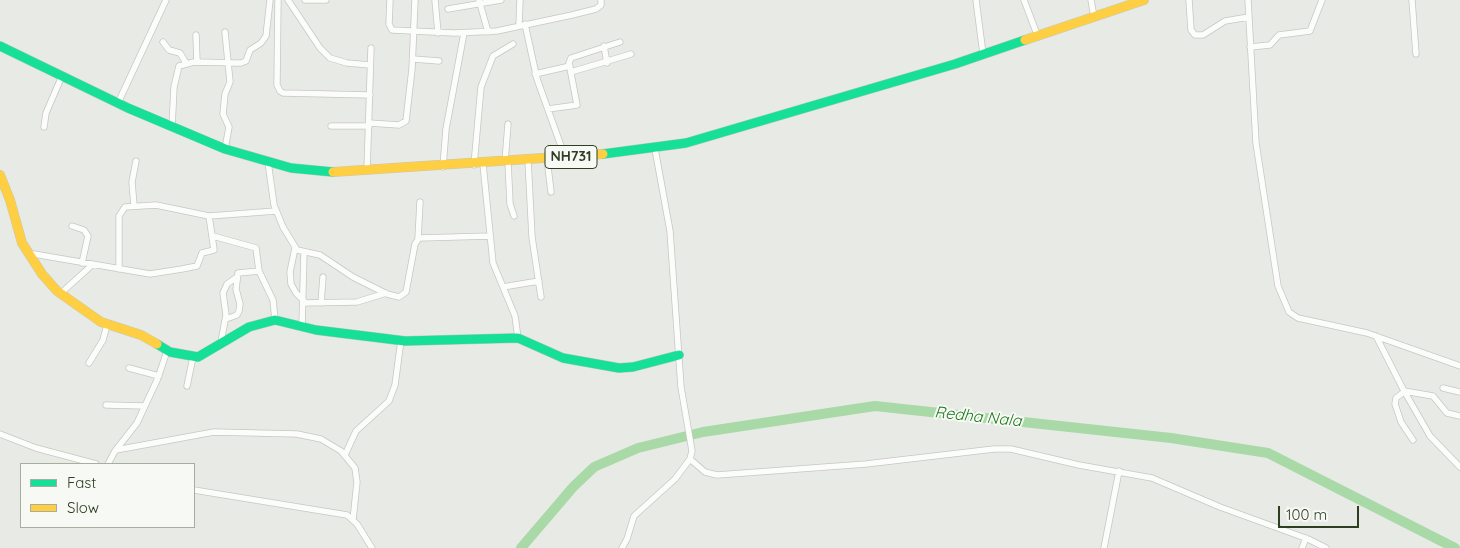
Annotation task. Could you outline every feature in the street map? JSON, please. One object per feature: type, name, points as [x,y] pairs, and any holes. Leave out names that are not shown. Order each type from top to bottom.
[{"type":"main road","name":"NH731","points":[[0,46],[118,103],[225,149],[268,162],[310,170],[367,171],[565,158],[654,149],[686,143],[749,126],[983,54],[1094,17],[1121,4],[1144,0]]},
{"type":"main road","points":[[0,175],[10,200],[22,243],[42,274],[60,294],[107,325],[140,335],[167,351],[193,357],[201,356],[221,342],[249,327],[275,320],[325,332],[401,340],[518,338],[532,342],[563,358],[619,368],[641,365],[679,355]]},
{"type":"street","points":[[118,103],[166,0]]},
{"type":"street","points":[[172,127],[177,70],[186,63],[246,61],[250,50],[265,39],[270,0]]},
{"type":"street","points":[[278,0],[277,85],[280,91],[283,93],[370,95]]},
{"type":"street","points":[[288,0],[320,48],[330,58],[347,63],[370,65]]},
{"type":"street","points":[[305,0],[326,0]]},
{"type":"street","points":[[390,0],[391,29],[438,33],[488,32],[596,9],[601,5],[601,0]]},
{"type":"street","points":[[331,126],[399,125],[406,121],[413,59],[415,0]]},
{"type":"street","points":[[435,0],[438,33]]},
{"type":"street","points":[[448,9],[479,2],[501,0]]},
{"type":"street","points":[[520,0],[522,25],[535,74],[565,158]]},
{"type":"street","points":[[976,0],[983,54]]},
{"type":"street","points":[[1024,0],[1038,36]]},
{"type":"street","points":[[1091,0],[1094,17]]},
{"type":"street","points":[[1189,0],[1191,30],[1195,35],[1204,35],[1225,21],[1249,17]]},
{"type":"street","points":[[1248,0],[1256,143],[1278,286],[1289,312],[1298,318],[1326,322],[1376,336],[1459,365],[1460,358]]},
{"type":"street","points":[[1250,46],[1270,45],[1279,36],[1310,31],[1322,0]]},
{"type":"street","points":[[1412,0],[1416,54]]},
{"type":"street","points":[[479,2],[488,32]]},
{"type":"street","points":[[224,32],[230,82],[225,92],[223,111],[229,127],[225,149]]},
{"type":"street","points":[[443,167],[446,128],[464,33]]},
{"type":"street","points":[[196,35],[197,62]]},
{"type":"street","points":[[163,42],[169,50],[180,52],[186,63]]},
{"type":"street","points":[[548,109],[576,105],[570,69],[570,60],[575,55],[620,42]]},
{"type":"street","points":[[513,44],[493,56],[481,87],[479,164],[494,263],[517,322],[518,338]]},
{"type":"street","points":[[604,46],[607,63]]},
{"type":"street","points":[[367,171],[371,48]]},
{"type":"street","points":[[535,74],[607,63],[631,54]]},
{"type":"street","points":[[413,59],[439,61]]},
{"type":"street","points":[[44,127],[46,113],[62,76]]},
{"type":"street","points":[[508,124],[507,162],[510,204],[514,216]]},
{"type":"street","points":[[622,548],[627,539],[634,516],[676,479],[690,458],[690,440],[679,355],[671,239],[654,149]]},
{"type":"street","points":[[547,159],[551,192]]},
{"type":"street","points":[[528,160],[532,238],[541,297]]},
{"type":"street","points":[[134,206],[132,182],[136,161]]},
{"type":"street","points":[[268,162],[276,211],[295,248],[320,255],[353,278],[399,297],[405,295],[418,239],[420,202]]},
{"type":"street","points":[[120,269],[119,216],[125,207],[156,204],[209,216],[276,211]]},
{"type":"street","points":[[28,253],[44,254],[91,266],[150,274],[197,266],[202,253],[214,250],[209,216]]},
{"type":"street","points":[[72,226],[84,230],[88,236],[82,263]]},
{"type":"street","points":[[213,236],[256,248],[259,271],[272,294],[275,320]]},
{"type":"street","points":[[418,239],[426,237],[490,236]]},
{"type":"street","points":[[295,248],[290,272],[291,284],[304,302],[357,302],[386,293]]},
{"type":"street","points":[[302,326],[304,252]]},
{"type":"street","points":[[60,294],[91,266]]},
{"type":"street","points":[[221,342],[226,319],[223,293],[227,284],[237,277],[241,271],[259,271]]},
{"type":"street","points":[[226,319],[236,315],[239,311],[240,304],[236,289],[237,277]]},
{"type":"street","points":[[321,303],[323,277]]},
{"type":"street","points":[[503,287],[539,281]]},
{"type":"street","points":[[89,363],[103,340],[107,325]]},
{"type":"street","points":[[1376,336],[1404,391],[1437,445],[1460,467]]},
{"type":"street","points":[[345,455],[356,431],[389,401],[395,386],[401,340]]},
{"type":"street","points":[[108,463],[137,423],[159,376],[167,351]]},
{"type":"street","points":[[187,386],[193,357]]},
{"type":"street","points":[[129,368],[159,376]]},
{"type":"street","points":[[1443,388],[1460,392]]},
{"type":"street","points":[[1404,391],[1433,396],[1447,413],[1460,415]]},
{"type":"street","points":[[1404,391],[1396,398],[1395,404],[1401,422],[1413,440]]},
{"type":"street","points":[[106,405],[145,406]]},
{"type":"street","points":[[116,450],[228,431],[311,436],[329,443],[345,455],[355,468],[357,482],[353,520]]},
{"type":"street","points":[[0,434],[36,448],[92,463]]},
{"type":"street","points":[[690,458],[704,472],[717,475],[884,463],[977,450],[1011,449],[1079,465],[1152,478],[1220,508],[1306,538],[1326,548]]},
{"type":"street","points":[[1104,548],[1119,471]]},
{"type":"street","points":[[195,490],[339,513],[353,520],[367,537],[372,548]]},
{"type":"street","points":[[1302,548],[1306,538]]},
{"type":"waterway","name":"Redha Nala","points":[[521,548],[574,486],[594,467],[638,448],[703,432],[875,406],[1171,438],[1268,453],[1455,548]]},
{"type":"traffic: fast","points":[[603,154],[686,143],[955,64],[1025,40]]},
{"type":"traffic: fast","points":[[0,46],[128,108],[225,149],[291,168],[333,172]]},
{"type":"traffic: fast","points":[[157,344],[170,352],[198,357],[249,327],[275,320],[316,330],[405,341],[518,338],[563,358],[619,368],[633,367],[679,355]]},
{"type":"traffic: slow","points":[[1025,40],[1144,0]]},
{"type":"traffic: slow","points":[[333,172],[603,154]]},
{"type":"traffic: slow","points":[[0,175],[10,200],[22,243],[42,274],[57,291],[101,322],[141,335],[157,344]]}]
